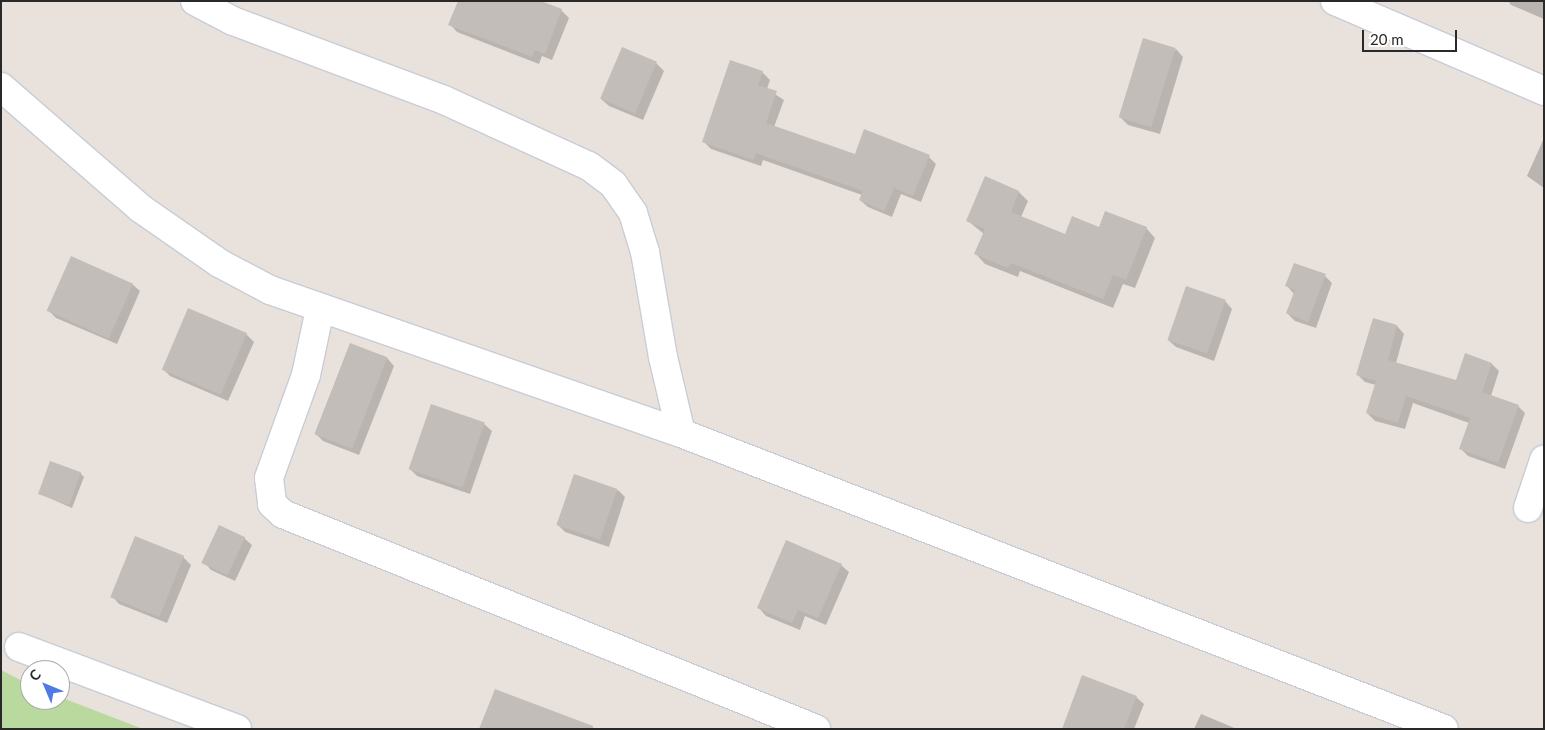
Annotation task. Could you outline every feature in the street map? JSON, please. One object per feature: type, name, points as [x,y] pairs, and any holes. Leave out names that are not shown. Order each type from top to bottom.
[{"type":"street","points":[[196,1],[233,21],[444,100],[589,166],[613,184],[633,213],[645,252],[662,358],[681,433]]},
{"type":"street","points":[[1335,1],[1544,92]]},
{"type":"street","points":[[1,87],[140,208],[219,263],[270,290],[320,309],[681,433],[1444,729]]},
{"type":"street","points":[[320,309],[306,375],[269,478],[272,504],[283,514],[816,729]]},
{"type":"street","points":[[1528,508],[1544,460]]},
{"type":"street","points":[[19,647],[237,729]]},
{"type":"green space","points":[[1,670],[20,680],[20,710],[70,710],[70,701],[143,729],[1,729]]},
{"type":"building","points":[[458,1],[541,1],[562,9],[545,54],[535,50],[532,57],[448,25]]},
{"type":"building","points":[[1143,38],[1176,48],[1151,127],[1119,117]]},
{"type":"building","points":[[622,47],[657,62],[635,113],[600,99]]},
{"type":"building","points":[[730,60],[763,71],[758,85],[777,91],[766,123],[855,154],[864,129],[930,155],[913,196],[894,188],[884,211],[859,200],[863,191],[756,153],[753,160],[702,142]]},
{"type":"building","points":[[985,176],[1019,191],[1011,212],[1065,234],[1072,216],[1099,227],[1105,211],[1147,227],[1126,280],[1113,275],[1103,299],[1011,263],[1008,268],[974,254],[985,229],[966,221]]},
{"type":"building","points":[[71,256],[133,284],[109,338],[47,311]]},
{"type":"building","points":[[1294,263],[1326,274],[1308,322],[1286,313],[1295,290],[1285,286]]},
{"type":"building","points":[[1186,286],[1226,300],[1207,354],[1167,340]]},
{"type":"building","points":[[188,308],[247,333],[221,395],[162,370]]},
{"type":"building","points":[[1373,318],[1397,325],[1388,360],[1456,380],[1465,353],[1492,363],[1482,392],[1519,405],[1498,463],[1459,449],[1470,418],[1406,396],[1398,423],[1366,413],[1376,381],[1356,375]]},
{"type":"building","points":[[350,343],[387,357],[352,449],[315,434]]},
{"type":"building","points":[[431,404],[485,423],[462,488],[409,469]]},
{"type":"building","points":[[50,461],[81,472],[69,505],[38,494]]},
{"type":"building","points":[[574,474],[617,489],[600,540],[556,525]]},
{"type":"building","points":[[219,525],[245,537],[228,575],[201,563]]},
{"type":"building","points":[[135,536],[184,556],[159,617],[110,597]]},
{"type":"building","points":[[786,540],[842,564],[818,618],[798,610],[792,623],[757,608]]},
{"type":"building","points":[[1082,675],[1137,696],[1124,729],[1062,729]]},
{"type":"building","points":[[495,689],[593,726],[593,729],[479,729]]}]
